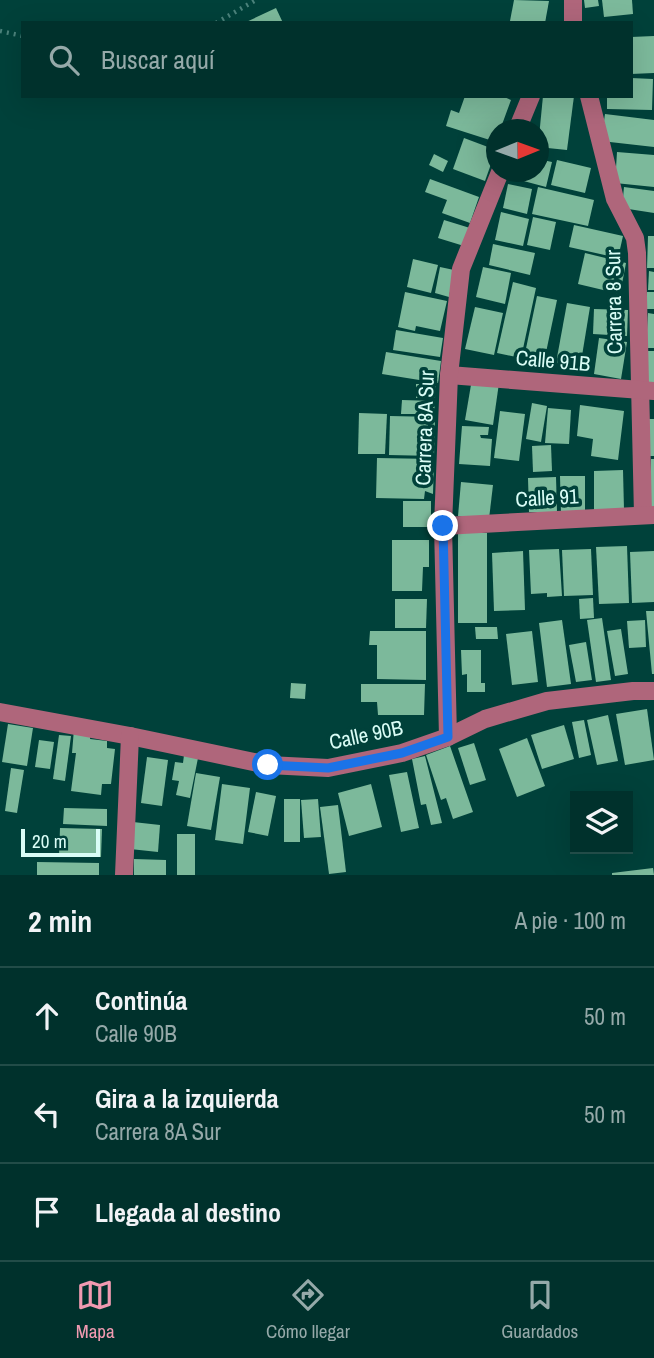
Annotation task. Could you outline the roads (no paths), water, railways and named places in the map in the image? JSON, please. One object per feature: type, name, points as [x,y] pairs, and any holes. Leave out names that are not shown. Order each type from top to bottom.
[{"type":"street","points":[[572,0],[573,21]]},
{"type":"street","points":[[522,119],[530,98]]},
{"type":"street","name":"Carrera 8 Sur","points":[[590,98],[615,198],[635,238],[646,391],[649,515]]},
{"type":"street","name":"Carrera 8A Sur","points":[[448,737],[443,526],[449,375],[461,268],[496,182]]},
{"type":"street","name":"Calle 91B","points":[[449,375],[646,391]]},
{"type":"street","name":"Calle 91","points":[[443,526],[649,515]]},
{"type":"street","name":"Calle 90B","points":[[0,712],[268,765],[328,768],[402,753],[448,737],[485,719],[547,701],[654,691]]},
{"type":"street","points":[[124,875],[130,736]]}]
